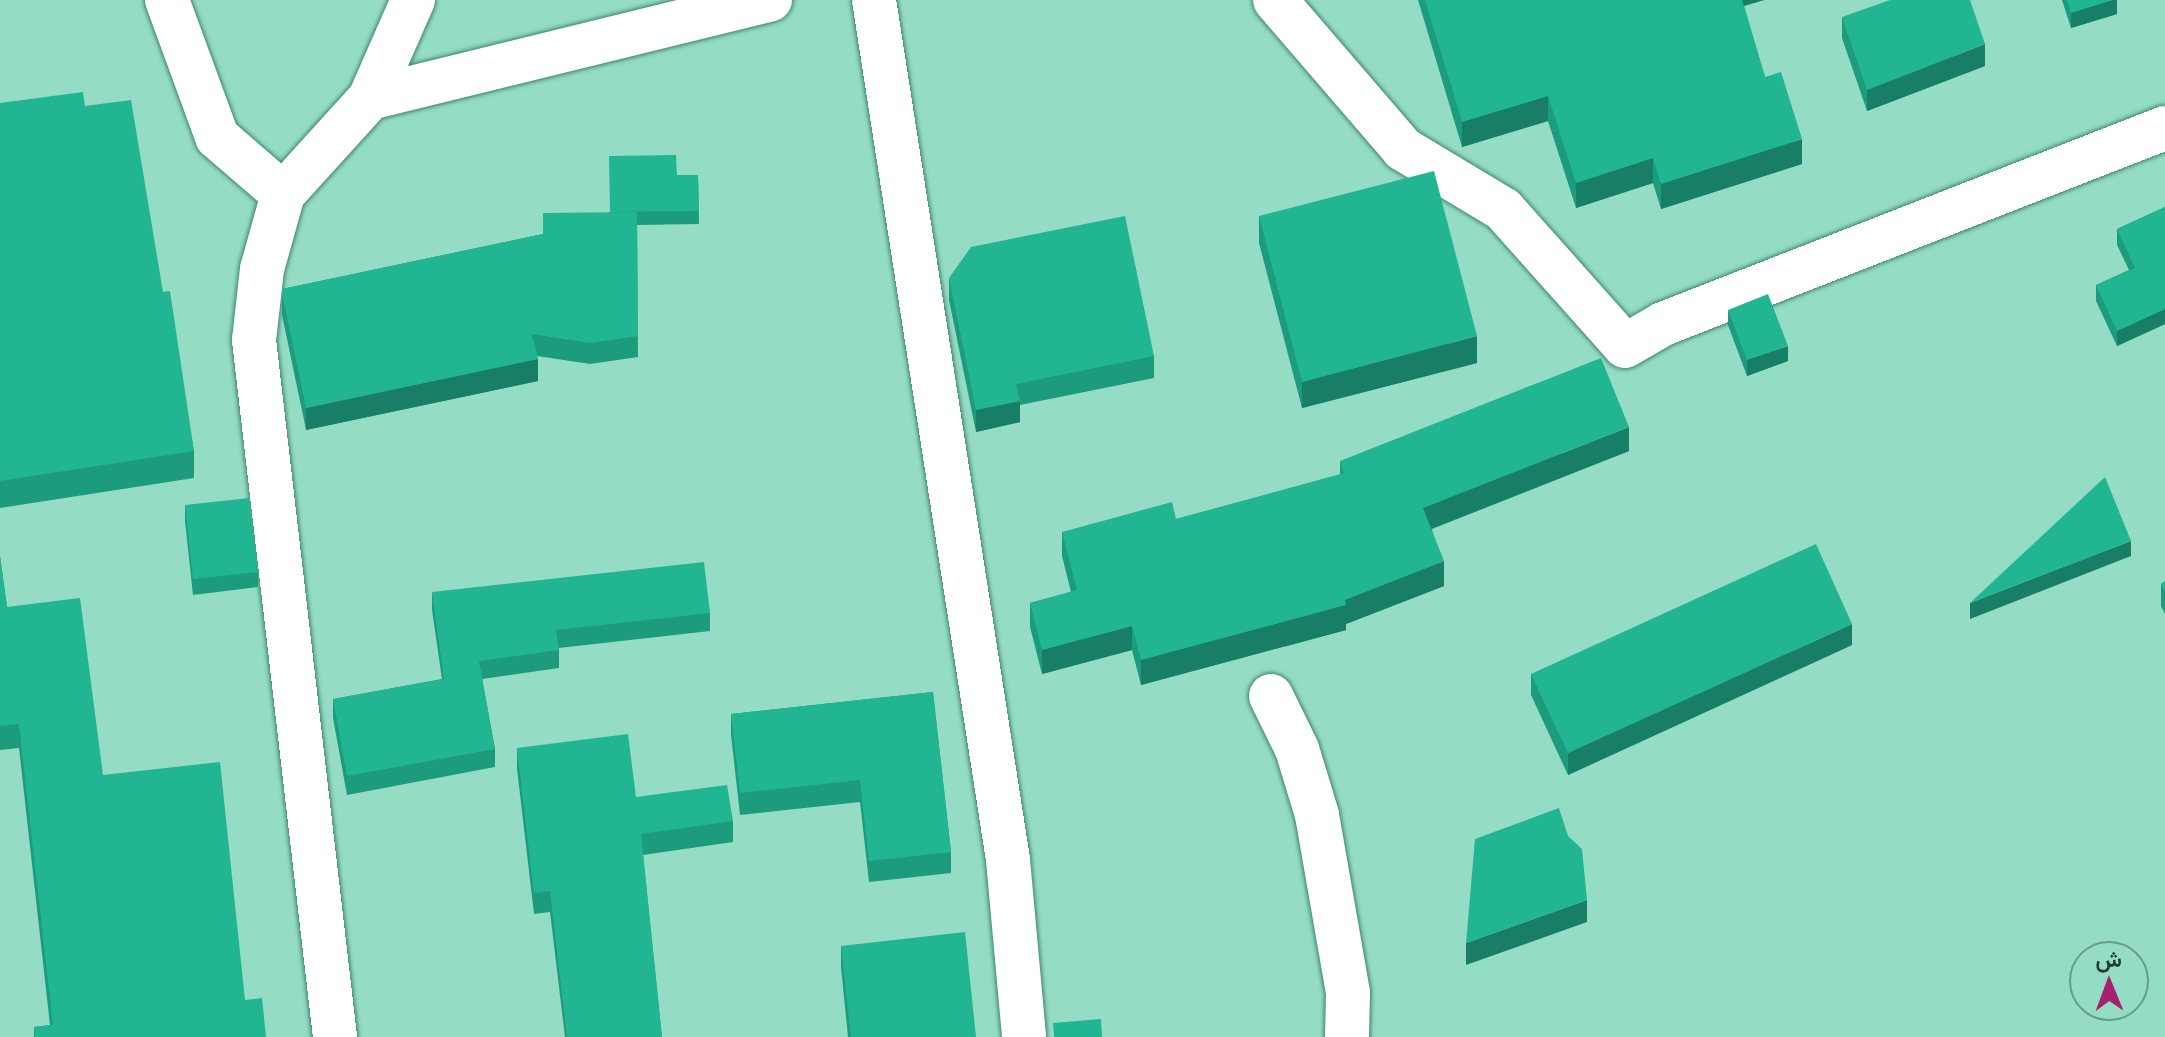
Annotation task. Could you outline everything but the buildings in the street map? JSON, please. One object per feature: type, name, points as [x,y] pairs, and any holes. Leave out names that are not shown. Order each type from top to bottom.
[{"type":"street","points":[[167,0],[217,137],[283,194]]},
{"type":"street","points":[[335,1037],[254,340],[262,269],[283,194],[370,98],[413,0]]},
{"type":"street","points":[[370,98],[770,0]]},
{"type":"street","points":[[874,0],[1008,860],[1024,1037]]},
{"type":"street","points":[[1275,0],[1403,149],[1503,209],[1625,346],[1663,324],[2165,128]]},
{"type":"street","points":[[1271,696],[1297,749],[1317,815],[1348,993],[1347,1037]]}]
